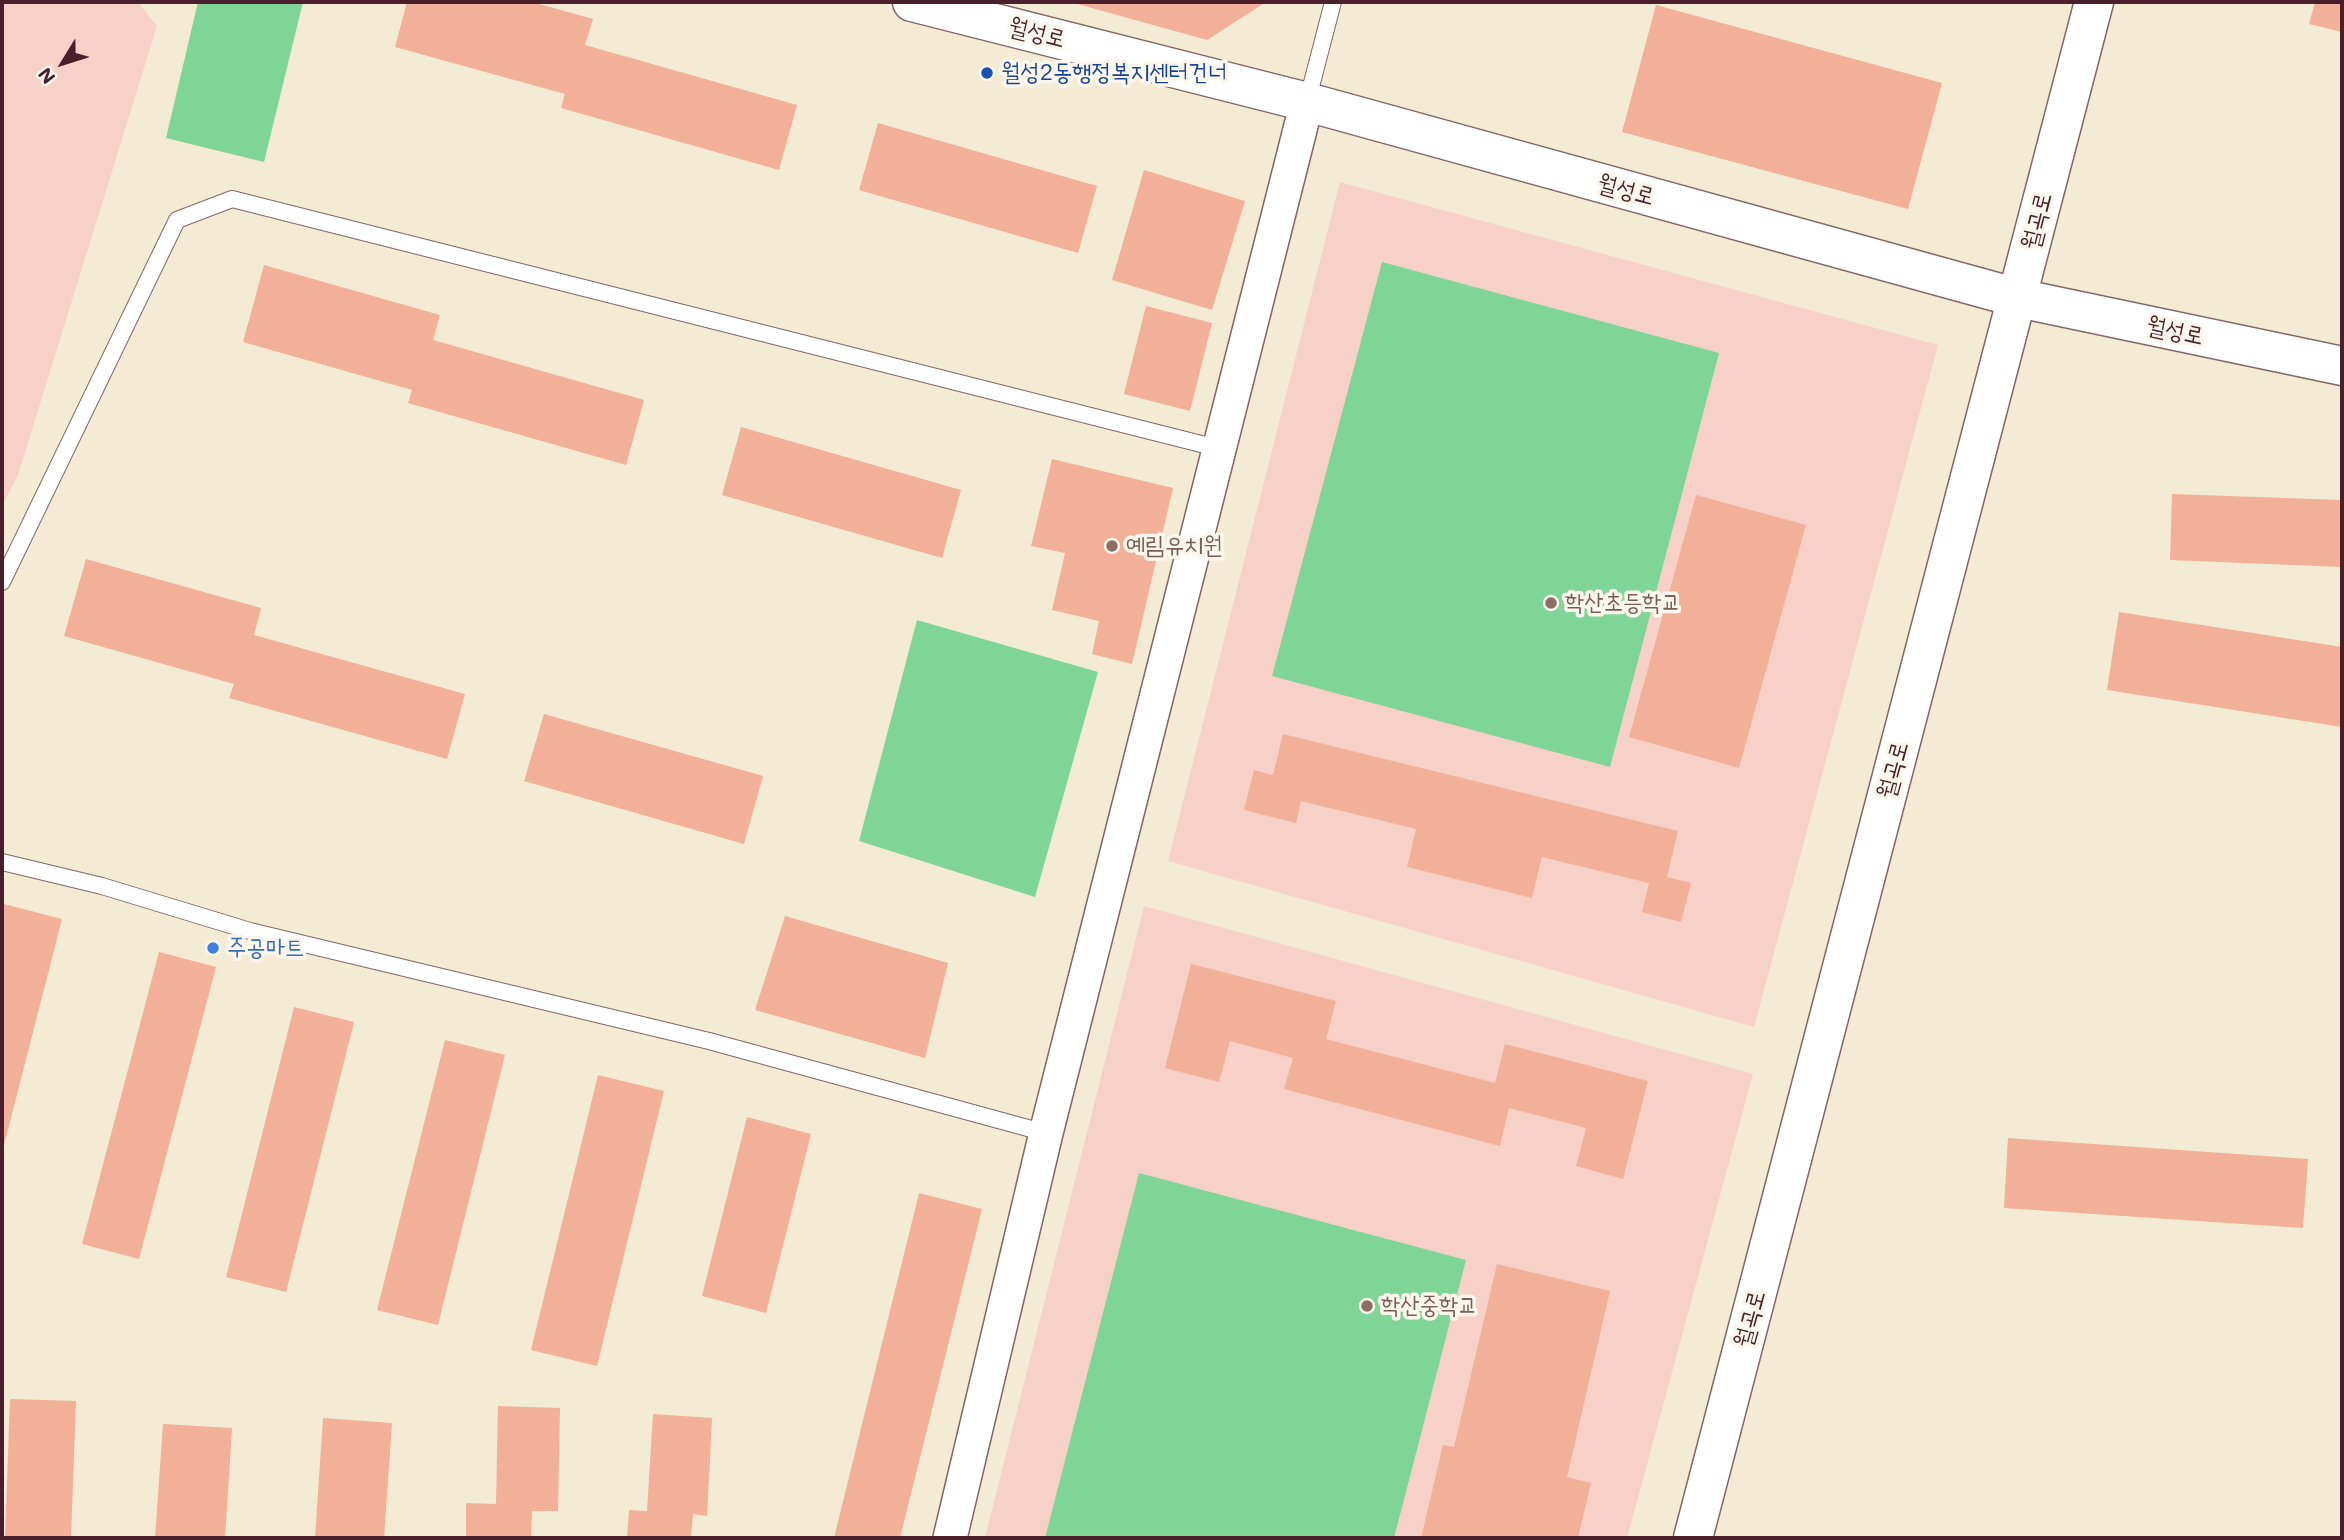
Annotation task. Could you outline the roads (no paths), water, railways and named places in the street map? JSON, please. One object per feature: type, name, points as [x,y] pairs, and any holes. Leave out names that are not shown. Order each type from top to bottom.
[{"type":"main road","name":"월성로","points":[[912,2],[1307,102],[2018,298],[2342,366]]},
{"type":"main road","name":"월곡로","points":[[1693,1538],[2094,2]]},
{"type":"street","points":[[950,1538],[1046,1133],[1307,102]]},
{"type":"lane","points":[[1307,102],[1333,2]]},
{"type":"lane","points":[[2,582],[177,220],[232,199],[1221,449]]},
{"type":"lane","points":[[2,862],[102,886],[250,931],[709,1041],[1046,1133]]},
{"type":"place","name":"월성2동행정복지센터건너","points":[[987,73]]},
{"type":"place","name":"예림유치원","points":[[1112,546]]},
{"type":"place","name":"학산초등학교","points":[[1551,603]]},
{"type":"place","name":"주공마트","points":[[213,948]]},
{"type":"place","name":"학산중학교","points":[[1367,1306]]}]
